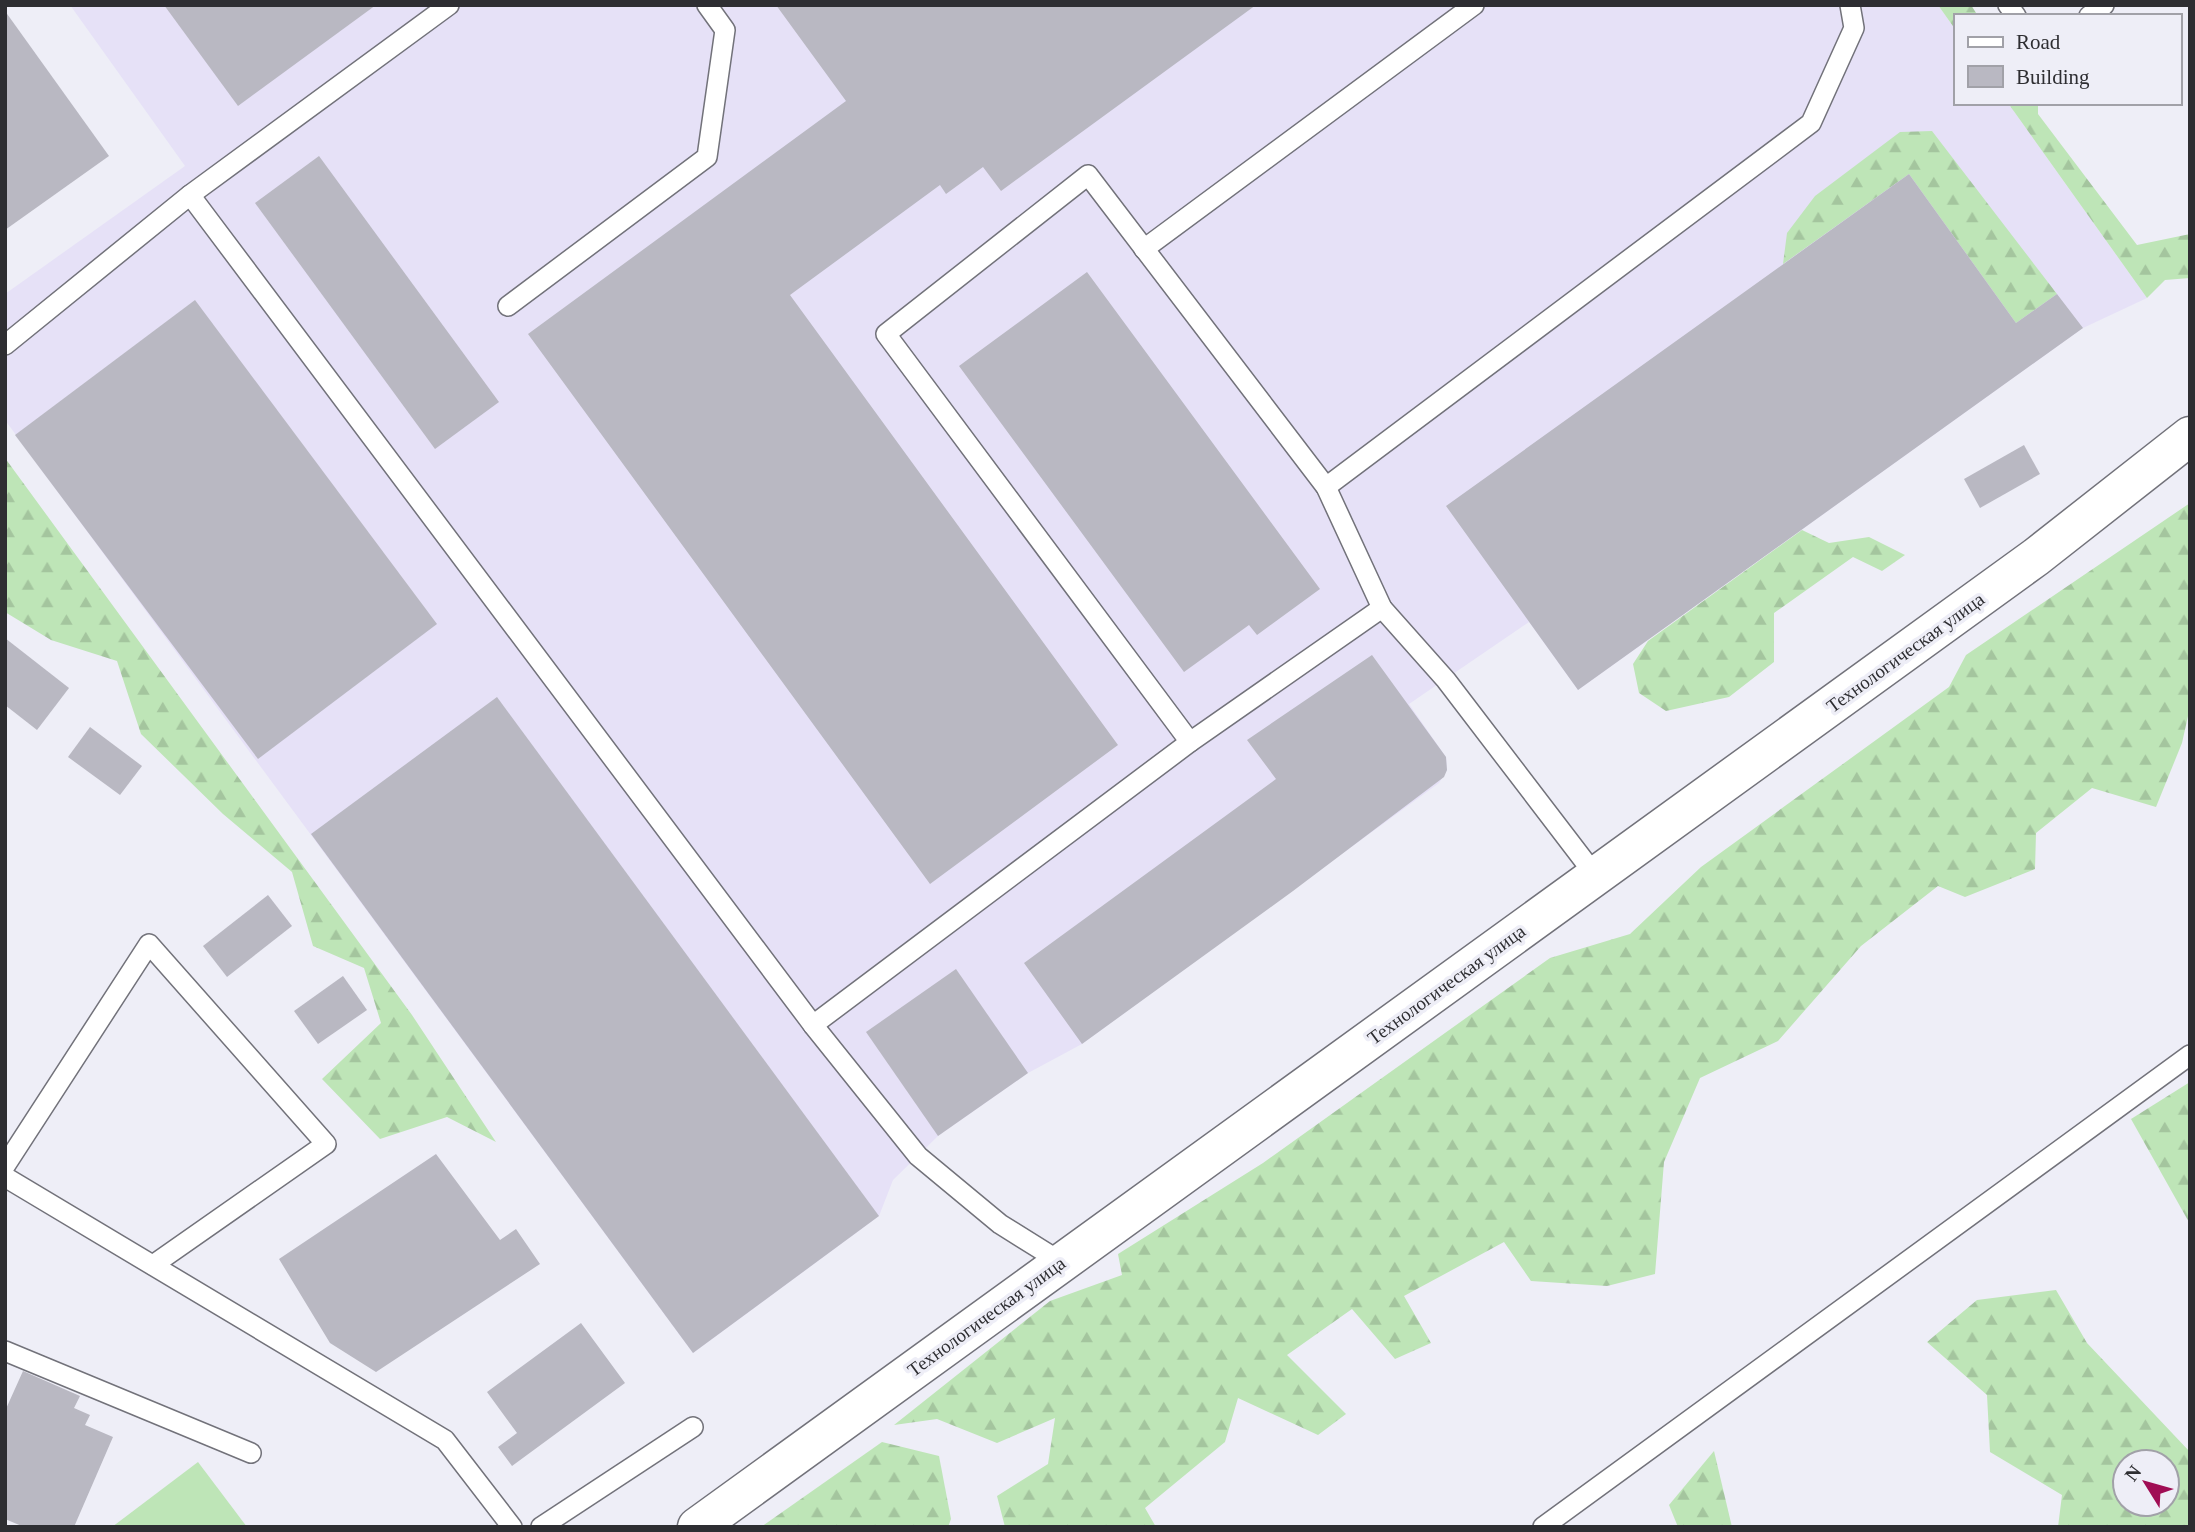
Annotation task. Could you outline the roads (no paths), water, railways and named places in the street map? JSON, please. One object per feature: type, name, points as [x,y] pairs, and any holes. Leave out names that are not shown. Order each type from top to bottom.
[{"type":"street","name":"Технологическая улица","points":[[698,1527],[2036,557],[2190,436]]},
{"type":"lane","points":[[5,345],[190,195],[449,5]]},
{"type":"lane","points":[[508,306],[707,158],[725,30],[707,5]]},
{"type":"lane","points":[[1144,249],[1474,5]]},
{"type":"lane","points":[[1326,487],[1811,123],[1854,28],[1850,5]]},
{"type":"lane","points":[[1190,742],[886,334],[1088,175],[1326,487],[1382,607],[1446,680],[1595,876]]},
{"type":"lane","points":[[190,195],[813,1025],[918,1156],[1000,1224],[1061,1262]]},
{"type":"lane","points":[[813,1025],[1190,742],[1382,607]]},
{"type":"lane","points":[[5,1166],[149,944],[326,1144],[153,1265]]},
{"type":"lane","points":[[1543,1527],[2190,1055]]},
{"type":"lane","points":[[5,1177],[445,1440],[512,1527]]},
{"type":"lane","points":[[5,1351],[251,1453]]},
{"type":"lane","points":[[541,1527],[693,1427]]}]
